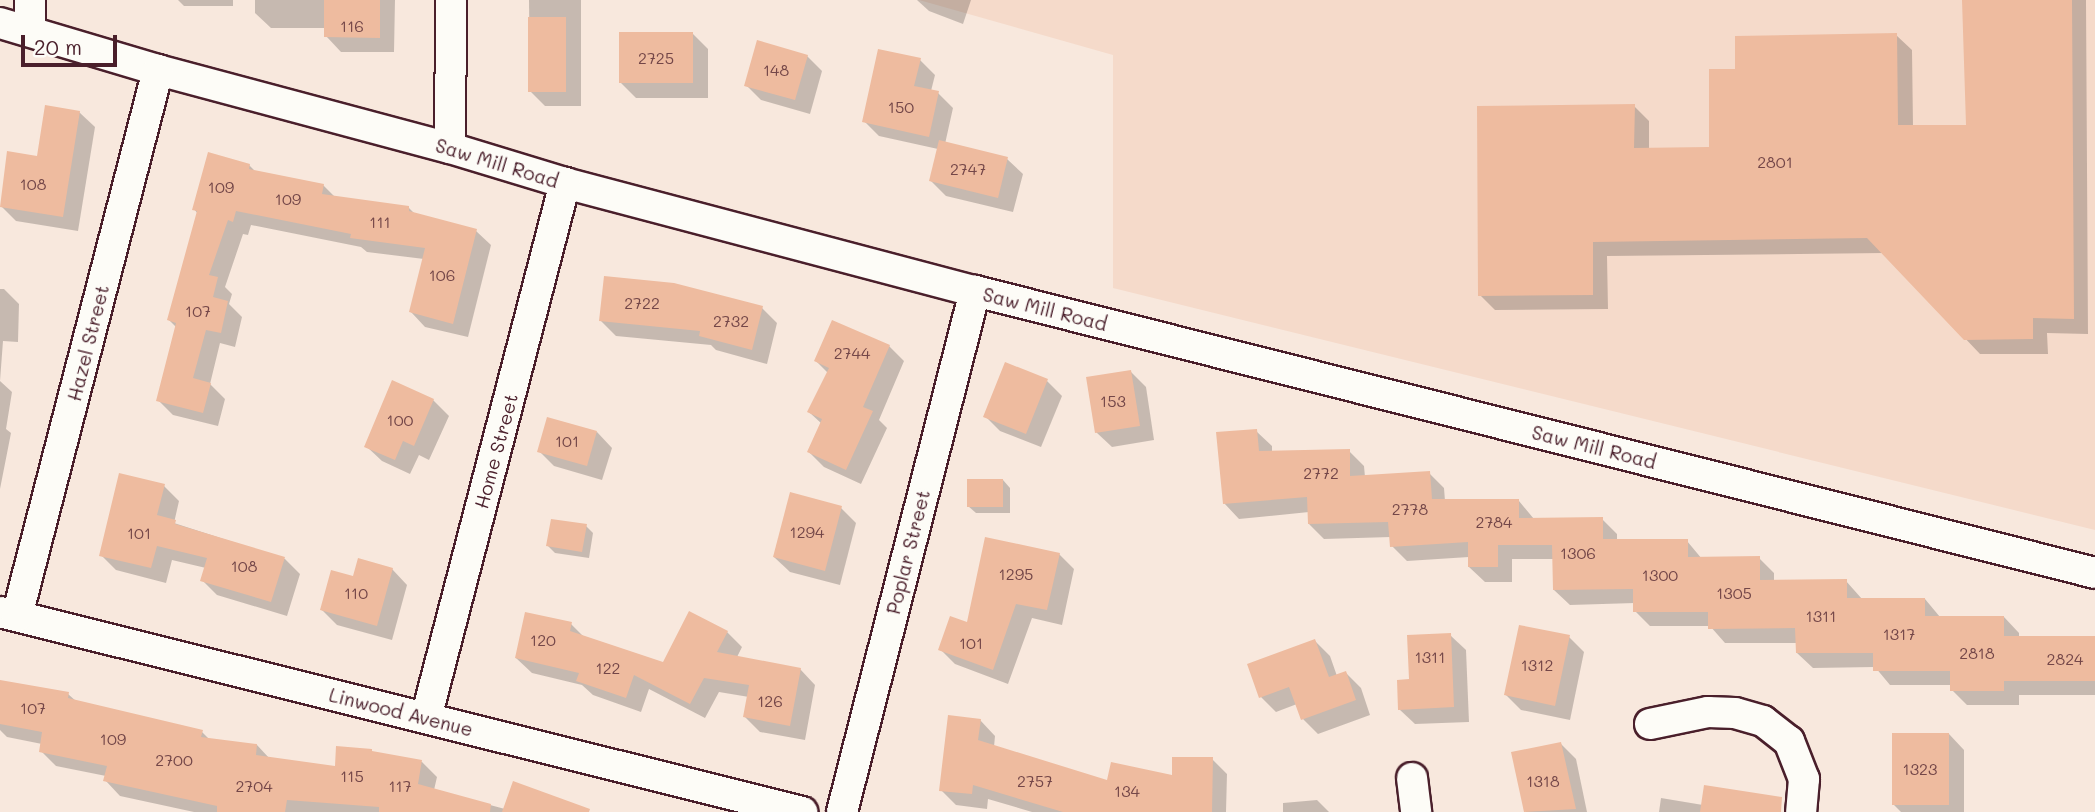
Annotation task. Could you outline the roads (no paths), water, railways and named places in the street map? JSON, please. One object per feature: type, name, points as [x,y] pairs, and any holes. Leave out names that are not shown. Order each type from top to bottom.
[{"type":"street","points":[[30,0],[30,31]]},
{"type":"street","points":[[450,148],[451,0]]},
{"type":"street","name":"Saw Mill Road","points":[[0,23],[158,70],[450,148],[565,183],[975,291],[2095,573]]},
{"type":"street","name":"Hazel Street","points":[[9,614],[158,70]]},
{"type":"street","name":"Home Street","points":[[426,718],[565,183]]},
{"type":"street","name":"Poplar Street","points":[[842,812],[975,291]]},
{"type":"street","name":"Linwood Avenue","points":[[9,614],[802,812]]},
{"type":"street","points":[[1650,724],[1708,712],[1735,713],[1763,722],[1789,741],[1804,779],[1801,812]]},
{"type":"street","points":[[1412,778],[1416,812]]}]
